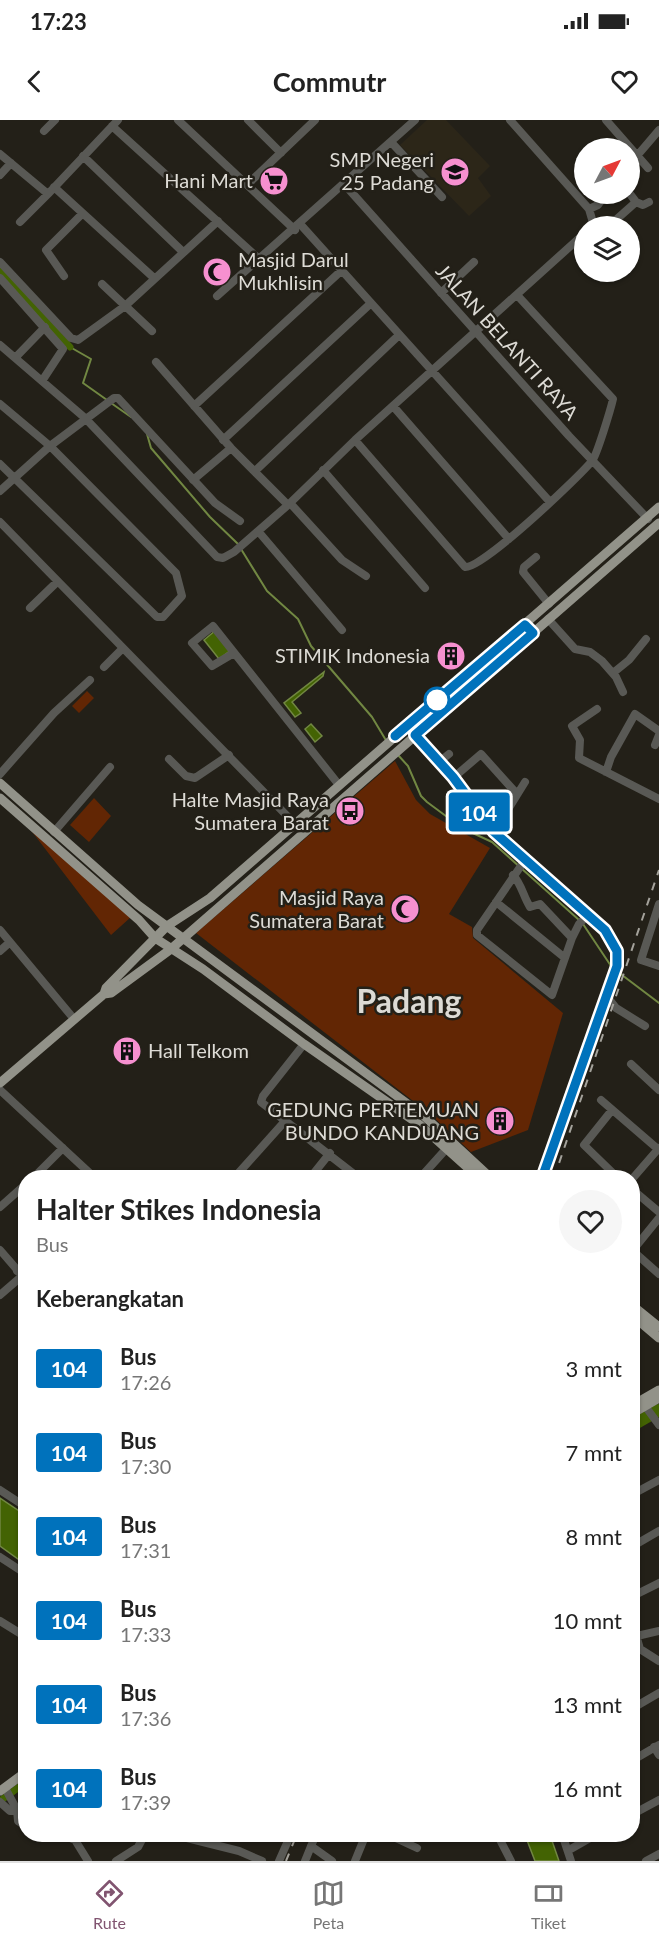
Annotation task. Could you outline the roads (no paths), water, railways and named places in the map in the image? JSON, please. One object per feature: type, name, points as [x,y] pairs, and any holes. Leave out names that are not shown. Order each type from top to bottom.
[{"type":"main road","points":[[104,994],[106,988],[167,926],[210,898],[384,745],[648,519],[659,507]]},
{"type":"main road","points":[[0,1083],[104,994],[111,993],[171,949],[659,523]]},
{"type":"main road","points":[[525,625],[533,633]]},
{"type":"main road","points":[[0,783],[152,916],[388,1088],[424,1116],[482,1170]]},
{"type":"main road","points":[[0,798],[144,925],[155,938],[203,969],[304,1044],[420,1125],[470,1170]]},
{"type":"main road","points":[[381,1097],[388,1088]]},
{"type":"main road","points":[[640,1318],[659,1326]]},
{"type":"main road","points":[[640,1320],[659,1338]]},
{"type":"main road","points":[[640,1401],[659,1390]]},
{"type":"main road","points":[[640,1410],[659,1398]]},
{"type":"main road","points":[[2,1789],[18,1778]]},
{"type":"street","points":[[44,131],[55,120]]},
{"type":"street","points":[[178,120],[298,227],[550,502]]},
{"type":"street","points":[[248,120],[280,153]]},
{"type":"street","points":[[248,184],[313,120]]},
{"type":"street","points":[[217,296],[247,272],[258,258],[298,227],[415,120]]},
{"type":"street","points":[[607,120],[623,138]]},
{"type":"street","points":[[513,121],[589,209],[591,216]]},
{"type":"street","points":[[20,222],[115,123],[258,258]]},
{"type":"street","points":[[640,153],[659,130]]},
{"type":"street","points":[[391,142],[442,197]]},
{"type":"street","points":[[0,154],[81,214],[154,278]]},
{"type":"street","points":[[83,156],[182,251]]},
{"type":"street","points":[[640,158],[648,168]]},
{"type":"street","points":[[0,175],[11,163]]},
{"type":"street","name":"JALAN BELANTI RAYA","points":[[345,185],[569,436],[594,459],[648,519]]},
{"type":"street","points":[[640,204],[643,205],[649,202]]},
{"type":"street","points":[[589,209],[599,204]]},
{"type":"street","points":[[620,216],[634,204]]},
{"type":"street","points":[[64,276],[46,250],[81,214]]},
{"type":"street","points":[[0,278],[42,316],[70,338],[78,340],[125,306],[182,251],[218,221]]},
{"type":"street","points":[[0,345],[85,418],[218,557],[223,558],[237,549],[289,504],[355,440],[574,244]]},
{"type":"street","points":[[0,261],[42,316],[45,327],[63,351],[42,381]]},
{"type":"street","points":[[441,293],[474,262]]},
{"type":"street","points":[[194,406],[341,272]]},
{"type":"street","points":[[102,284],[152,331]]},
{"type":"street","points":[[355,440],[465,567],[477,564],[509,539],[594,459],[613,399],[517,295]]},
{"type":"street","points":[[224,440],[370,304]]},
{"type":"street","points":[[15,358],[45,327]]},
{"type":"street","points":[[255,471],[398,336]]},
{"type":"street","points":[[156,362],[231,448],[342,560],[366,576]]},
{"type":"street","points":[[0,491],[85,418],[116,398],[122,401],[215,503],[240,521]]},
{"type":"street","points":[[0,404],[50,447],[176,573],[182,596],[163,617],[157,617],[0,464]]},
{"type":"street","points":[[393,406],[509,539]]},
{"type":"street","points":[[193,480],[231,448]]},
{"type":"street","points":[[323,470],[425,588]]},
{"type":"street","points":[[0,522],[294,823]]},
{"type":"street","points":[[258,531],[342,630]]},
{"type":"street","points":[[536,557],[524,567],[523,572],[549,604]]},
{"type":"street","points":[[30,608],[57,582]]},
{"type":"street","points":[[548,619],[575,649],[596,656],[613,673],[623,692]]},
{"type":"street","points":[[234,653],[212,666],[192,643],[213,626],[339,785]]},
{"type":"street","points":[[613,673],[629,660],[646,639]]},
{"type":"street","points":[[104,667],[123,648]]},
{"type":"street","points":[[0,774],[54,713],[90,680]]},
{"type":"street","points":[[597,709],[575,722],[572,727],[580,740],[579,758],[659,799]]},
{"type":"street","points":[[606,772],[611,756],[634,714],[659,733],[655,745]]},
{"type":"street","points":[[415,735],[453,777],[519,867],[612,941],[617,951],[617,966],[605,994],[545,1170]]},
{"type":"street","points":[[439,762],[449,754]]},
{"type":"street","points":[[453,777],[481,754],[517,794]]},
{"type":"street","points":[[169,759],[186,776],[195,778],[229,755]]},
{"type":"street","points":[[54,832],[110,767]]},
{"type":"street","points":[[494,832],[525,782]]},
{"type":"street","points":[[519,867],[477,930],[477,934],[552,995],[572,938],[584,919]]},
{"type":"street","points":[[519,867],[523,895],[530,907],[540,904],[572,938]]},
{"type":"street","points":[[495,902],[565,958]]},
{"type":"street","points":[[659,904],[641,960],[659,966]]},
{"type":"street","points":[[0,930],[74,1019]]},
{"type":"street","points":[[0,951],[10,942]]},
{"type":"street","points":[[605,994],[616,1008],[645,1026]]},
{"type":"street","points":[[304,1044],[261,1100],[267,1108],[350,1170]]},
{"type":"street","points":[[631,1064],[659,1090]]},
{"type":"street","points":[[0,1090],[86,1170]]},
{"type":"street","points":[[601,1100],[659,1149],[640,1170]]},
{"type":"street","points":[[609,1170],[584,1145],[612,1110]]},
{"type":"street","points":[[241,1170],[286,1120]]},
{"type":"street","points":[[41,1170],[63,1148]]},
{"type":"street","points":[[427,1170],[447,1148]]},
{"type":"street","points":[[316,1170],[330,1153]]},
{"type":"street","points":[[0,1206],[18,1191]]},
{"type":"street","points":[[640,1196],[659,1212]]},
{"type":"street","points":[[640,1241],[659,1218]]},
{"type":"street","points":[[0,1250],[18,1272]]},
{"type":"street","points":[[640,1256],[659,1274]]},
{"type":"street","points":[[0,1295],[18,1279]]},
{"type":"street","points":[[647,1408],[656,1423]]},
{"type":"street","points":[[640,1490],[659,1480]]},
{"type":"street","points":[[0,1490],[18,1502]]},
{"type":"street","points":[[640,1542],[659,1530]]},
{"type":"street","points":[[0,1557],[18,1569]]},
{"type":"street","points":[[640,1592],[659,1583]]},
{"type":"street","points":[[0,1621],[18,1632]]},
{"type":"street","points":[[640,1635],[659,1631]]},
{"type":"street","points":[[640,1652],[659,1661]]},
{"type":"street","points":[[640,1704],[659,1693]]},
{"type":"street","points":[[640,1756],[657,1746],[659,1755]]},
{"type":"street","points":[[2,1789],[17,1811],[18,1821]]},
{"type":"street","points":[[640,1810],[659,1800]]},
{"type":"street","points":[[0,1802],[10,1811],[17,1811]]},
{"type":"street","points":[[76,1842],[88,1861]]},
{"type":"street","points":[[116,1861],[126,1858],[141,1842]]},
{"type":"street","points":[[203,1842],[239,1851],[262,1861]]},
{"type":"street","points":[[279,1861],[288,1842]]},
{"type":"street","points":[[305,1861],[313,1842]]},
{"type":"street","points":[[355,1861],[363,1842]]},
{"type":"street","points":[[404,1842],[417,1848]]},
{"type":"street","points":[[501,1842],[511,1861]]},
{"type":"street","points":[[566,1842],[571,1861]]},
{"type":"street","points":[[569,1850],[583,1842]]},
{"type":"street","points":[[311,1846],[332,1861]]},
{"type":"street","points":[[646,1861],[659,1854]]},
{"type":"waterway","points":[[0,271],[70,347]]},
{"type":"waterway","points":[[70,347],[91,359],[83,383],[107,400]]},
{"type":"waterway","points":[[111,403],[131,417]]},
{"type":"waterway","points":[[147,434],[151,448],[210,517],[238,544]]},
{"type":"waterway","points":[[241,549],[267,591],[298,619],[311,646],[372,717],[387,742]]},
{"type":"waterway","points":[[398,755],[408,766],[421,796],[427,802],[462,828],[492,842],[579,920]]},
{"type":"waterway","points":[[583,924],[613,969]]},
{"type":"waterway","points":[[618,972],[659,1003]]},
{"type":"waterway","points":[[640,1421],[659,1410]]},
{"type":"waterway","points":[[0,1801],[18,1788]]},
{"type":"railway","points":[[557,1170],[659,870]]},
{"type":"railway","points":[[286,1861],[294,1842]]},
{"type":"place","name":"SMP Negeri 25 Padang","points":[[455,172]]},
{"type":"place","name":"Hani Mart","points":[[274,181]]},
{"type":"place","name":"Masjid Darul Mukhlisin","points":[[217,272]]},
{"type":"place","name":"STIMIK Indonesia","points":[[451,656]]},
{"type":"place","name":"Halte Masjid Raya Sumatera Barat","points":[[350,811]]},
{"type":"place","name":"Masjid Raya Sumatera Barat","points":[[405,909]]},
{"type":"place","name":"Hall Telkom","points":[[127,1051]]},
{"type":"place","name":"GEDUNG PERTEMUAN BUNDO KANDUANG","points":[[500,1121]]},
{"type":"district","name":"Padang","points":[[409,1002]]}]
